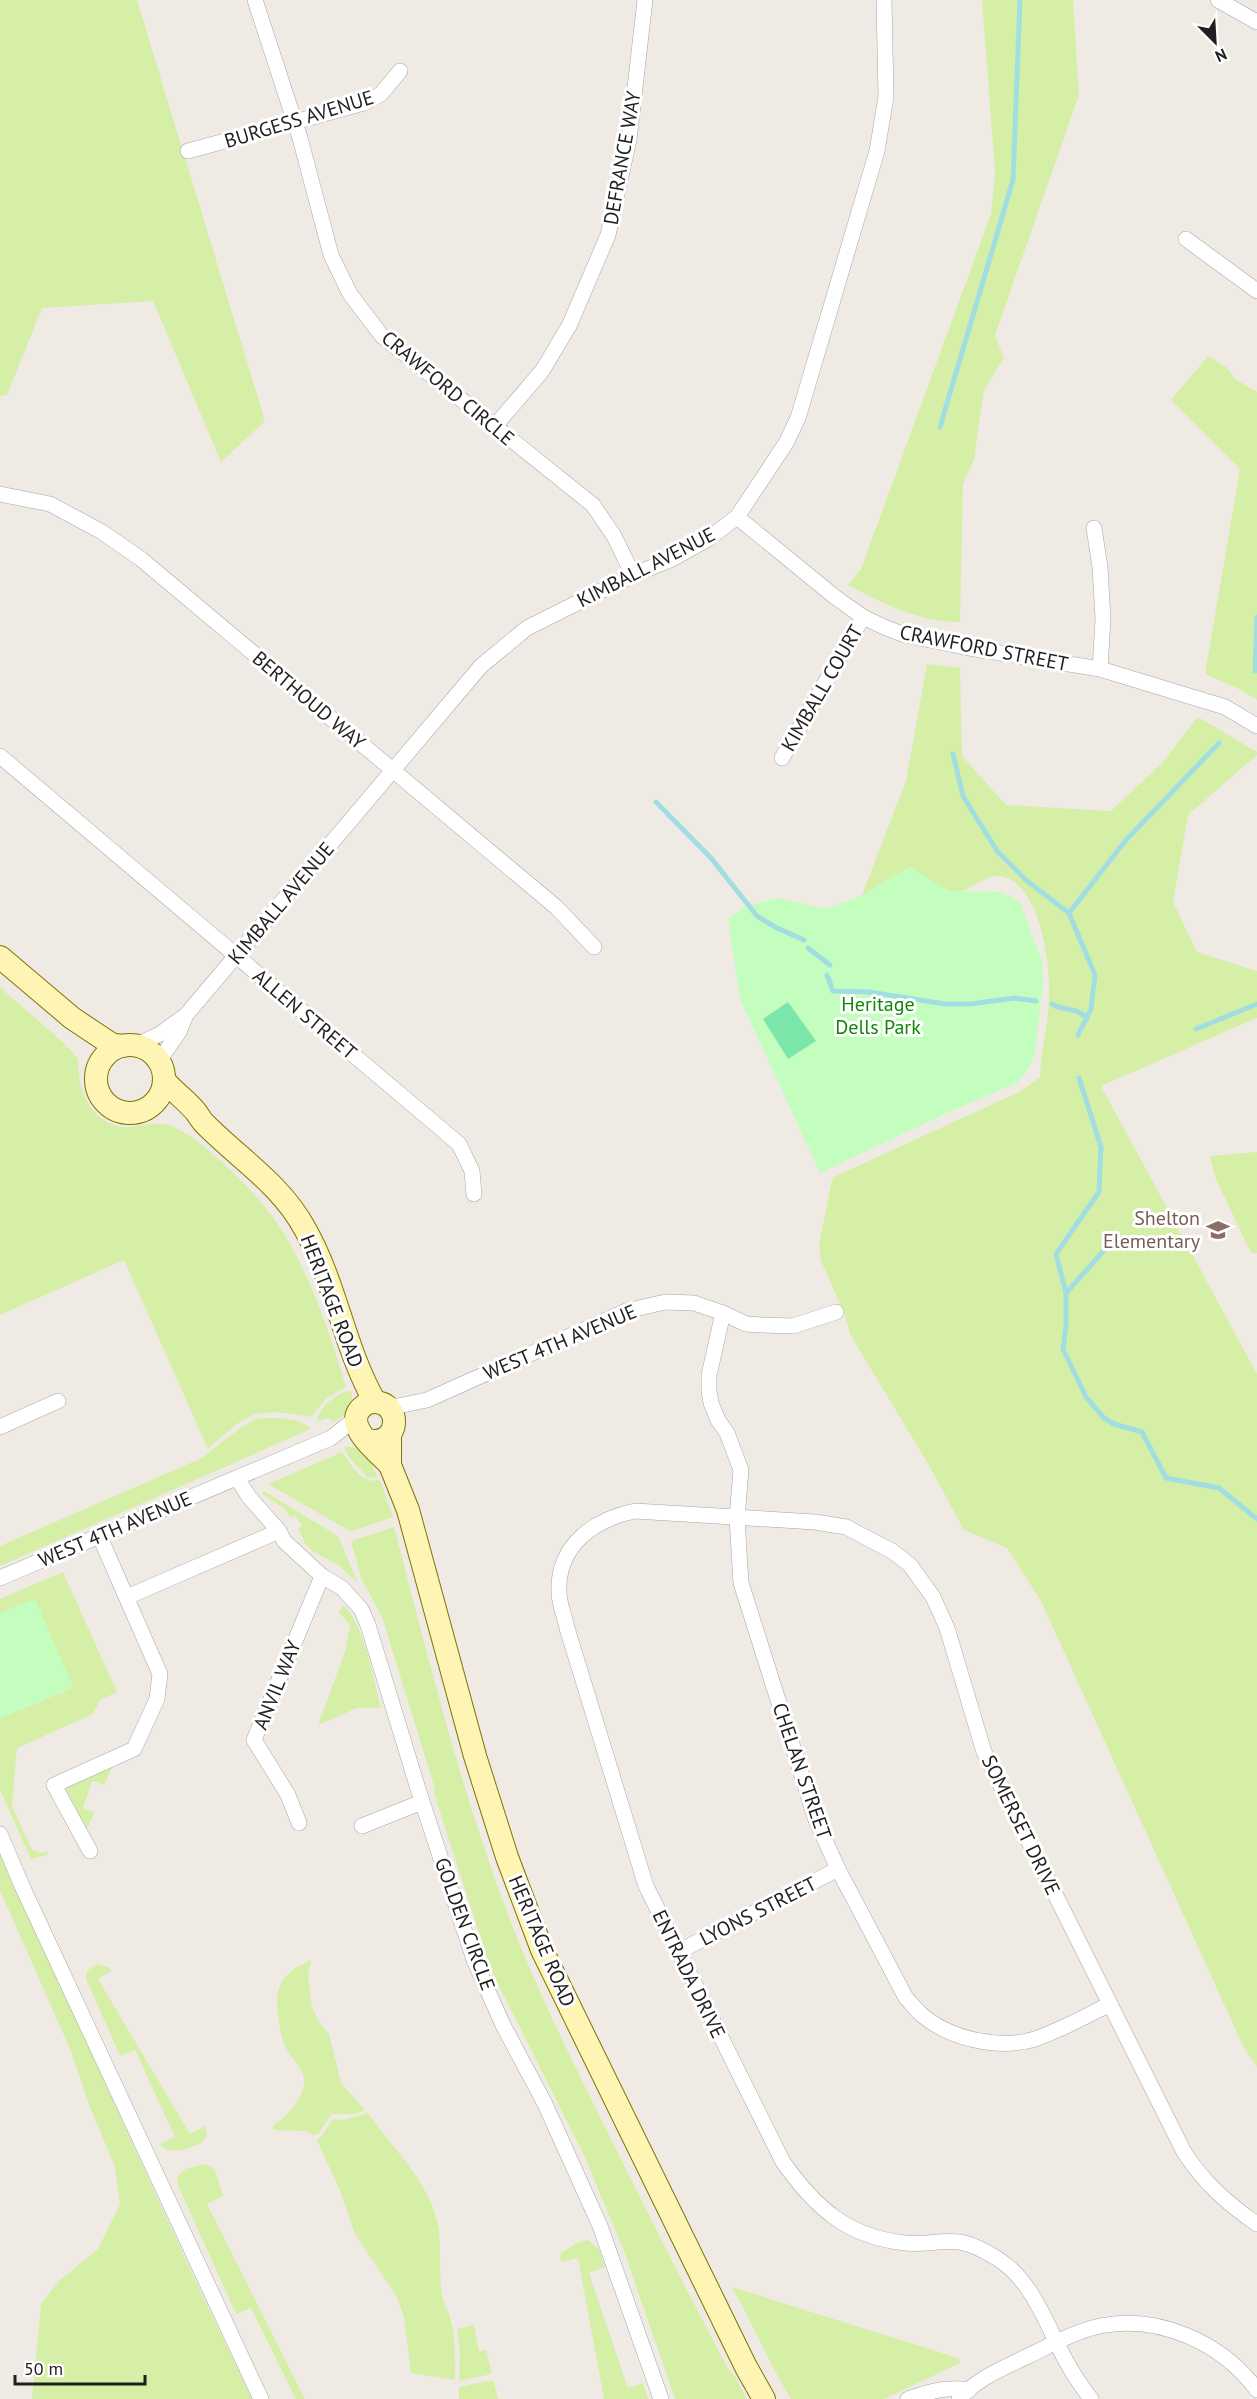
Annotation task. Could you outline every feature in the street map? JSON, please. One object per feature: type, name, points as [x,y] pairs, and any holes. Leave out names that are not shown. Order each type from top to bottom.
[{"type":"main road","points":[[0,957],[72,1018],[111,1044],[146,1048],[156,1055],[163,1072],[159,1097],[152,1106],[142,1111],[120,1112],[102,1098],[97,1088],[97,1073],[92,1050],[72,1018]]},
{"type":"main road","points":[[97,1073],[105,1056],[129,1046]]},
{"type":"main road","name":"HERITAGE ROAD","points":[[163,1072],[203,1122],[245,1158],[276,1190],[305,1228],[325,1272],[374,1421],[408,1510],[479,1767],[507,1857],[542,1950],[761,2397]]},
{"type":"main road","name":"HERITAGE ROAD","points":[[152,1106],[171,1108],[203,1122]]},
{"type":"street","name":"CRAWFORD CIRCLE","points":[[255,0],[295,122],[331,255],[350,294],[382,336],[592,506],[614,536],[633,575]]},
{"type":"street","name":"DEFRANCE WAY","points":[[494,427],[542,371],[553,353],[568,326],[608,235],[629,140],[645,0]]},
{"type":"street","name":"KIMBALL AVENUE","points":[[129,1046],[160,1034],[186,1015],[481,666],[506,644],[527,628],[633,575],[672,559],[708,539],[737,517],[786,443],[798,418],[877,151],[886,98],[884,0]]},
{"type":"street","points":[[1218,0],[1257,22]]},
{"type":"street","name":"BURGESS AVENUE","points":[[188,151],[364,103],[381,94],[400,71]]},
{"type":"street","points":[[1186,238],[1257,291]]},
{"type":"street","name":"BERTHOUD WAY","points":[[0,494],[50,504],[102,532],[141,559],[556,907],[594,947]]},
{"type":"street","name":"CRAWFORD STREET","points":[[737,517],[803,572],[863,617],[884,627],[913,637],[1100,669],[1225,707],[1257,726]]},
{"type":"street","points":[[1094,528],[1100,567],[1103,619],[1100,669]]},
{"type":"street","name":"KIMBALL COURT","points":[[782,759],[863,617]]},
{"type":"street","name":"ALLEN STREET","points":[[0,756],[459,1144],[472,1171],[474,1194]]},
{"type":"street","name":"KIMBALL AVENUE","points":[[163,1072],[164,1055],[179,1032],[186,1015]]},
{"type":"street","name":"WEST 4TH AVENUE","points":[[0,1578],[331,1438],[427,1400],[626,1311],[665,1302],[694,1303],[746,1324],[793,1326],[836,1312]]},
{"type":"street","name":"CHELAN STREET","points":[[723,1313],[709,1375],[709,1391],[711,1403],[718,1420],[727,1433],[741,1470],[737,1518],[741,1583],[816,1820],[838,1869],[906,1998],[921,2014],[943,2029],[969,2038],[999,2043],[1033,2039],[1110,2004]]},
{"type":"street","points":[[0,1427],[58,1401]]},
{"type":"street","name":"GOLDEN CIRCLE","points":[[237,1478],[249,1497],[279,1531],[284,1541],[322,1576],[342,1588],[361,1609],[474,1960],[503,2025],[545,2104],[600,2226],[661,2399]]},
{"type":"street","name":"ENTRADA DRIVE","points":[[737,1518],[635,1511],[615,1515],[598,1523],[582,1536],[567,1554],[561,1571],[559,1593],[567,1628],[646,1886],[783,2162],[801,2188],[838,2222],[866,2234],[905,2243],[959,2242],[979,2249],[999,2260],[1029,2292],[1066,2362],[1091,2399]]},
{"type":"street","name":"SOMERSET DRIVE","points":[[737,1518],[814,1522],[846,1527],[892,1551],[910,1565],[926,1583],[947,1628],[984,1752],[1184,2152],[1197,2172],[1234,2208],[1257,2224]]},
{"type":"street","points":[[127,1597],[279,1531]]},
{"type":"street","points":[[90,1851],[54,1785],[134,1749],[157,1699],[160,1674],[99,1535]]},
{"type":"street","name":"ANVIL WAY","points":[[299,1822],[288,1795],[254,1740],[322,1576]]},
{"type":"street","points":[[362,1826],[422,1802]]},
{"type":"street","points":[[0,1834],[22,1886],[261,2399]]},
{"type":"street","name":"LYONS STREET","points":[[678,1952],[838,1869]]},
{"type":"street","points":[[908,2399],[952,2387],[964,2394],[1000,2369],[1056,2342],[1097,2326],[1134,2322],[1184,2333],[1214,2350],[1248,2378],[1257,2390]]},
{"type":"green space","points":[[0,0],[137,0],[265,421],[221,462],[153,301],[42,308],[7,395],[0,396]]},
{"type":"green space","points":[[982,0],[1073,0],[1079,95],[995,335],[1004,358],[984,390],[974,459],[963,484],[960,622],[930,619],[902,611],[848,585],[861,569],[991,214],[995,172]]},
{"type":"green space","points":[[1208,356],[1226,367],[1235,379],[1257,392],[1257,700],[1205,674],[1240,469],[1171,400]]},
{"type":"green space","points":[[927,664],[960,668],[962,756],[1006,805],[1111,811],[1161,764],[1198,717],[1257,752],[1257,755],[1188,815],[1173,902],[1197,952],[1257,971],[1257,1018],[1101,1086],[1257,1374],[1257,2067],[1243,2046],[1041,1601],[1007,1548],[964,1530],[930,1467],[851,1336],[844,1313],[821,1261],[819,1244],[832,1180],[836,1176],[1019,1092],[1040,1077],[1049,1005],[1048,965],[1041,928],[1035,911],[1017,884],[1004,877],[996,876],[963,891],[949,891],[910,867],[862,895],[906,781]]},
{"type":"green space","name":"Heritage Dells Park","points":[[910,867],[949,891],[1001,892],[1019,901],[1042,960],[1043,984],[1035,1052],[1030,1066],[1017,1083],[949,1112],[820,1173],[740,999],[728,919],[745,906],[778,898],[825,909],[862,895]]},
{"type":"green space","points":[[0,987],[54,1034],[77,1058],[83,1091],[95,1113],[106,1122],[117,1126],[166,1124],[183,1132],[226,1166],[272,1216],[296,1254],[316,1298],[346,1387],[327,1398],[311,1417],[276,1412],[254,1415],[234,1427],[208,1449],[124,1260],[0,1315]]},
{"type":"green space","points":[[788,1002],[816,1041],[788,1059],[763,1019]]},
{"type":"green space","points":[[1257,1152],[1257,1253],[1251,1253],[1215,1177],[1210,1156]]},
{"type":"green space","points":[[347,1391],[352,1392],[352,1397],[350,1406],[342,1417],[333,1422],[330,1418],[317,1421],[328,1402]]},
{"type":"green space","points":[[259,1418],[293,1420],[311,1429],[0,1566],[0,1546],[202,1458],[244,1425]]},
{"type":"green space","points":[[344,1447],[358,1449],[368,1456],[375,1463],[372,1465],[378,1478],[367,1477],[349,1457]]},
{"type":"green space","points":[[342,1452],[362,1477],[373,1481],[380,1480],[393,1517],[352,1531],[348,1530],[268,1484]]},
{"type":"green space","points":[[264,1491],[338,1536],[358,1583],[338,1565],[306,1545],[298,1528],[302,1526],[295,1515],[290,1518],[284,1508],[262,1494]]},
{"type":"green space","points":[[394,1527],[462,1777],[512,1925],[545,2003],[651,2220],[746,2399],[675,2399],[624,2251],[583,2153],[491,1970],[433,1790],[435,1789],[382,1617],[361,1578],[351,1541]]},
{"type":"green space","points":[[63,1572],[117,1692],[100,1700],[93,1714],[17,1748],[12,1806],[32,1850],[44,1853],[47,1851],[48,1855],[31,1859],[0,1790],[0,1718],[72,1688],[0,1613],[0,1599]]},
{"type":"green space","points":[[35,1599],[73,1687],[0,1718],[0,1613]]},
{"type":"green space","points":[[343,1605],[351,1614],[363,1638],[381,1708],[357,1708],[318,1725],[345,1652],[350,1625],[339,1612]]},
{"type":"green space","points":[[113,1766],[104,1785],[92,1781],[83,1808],[95,1812],[86,1830],[66,1788]]},
{"type":"green space","points":[[0,1850],[155,2194],[252,2399],[32,2399],[41,2304],[60,2280],[98,2249],[120,2204],[115,2167],[90,2107],[70,2049],[0,1890]]},
{"type":"green space","points":[[311,1960],[308,1977],[312,2007],[321,2025],[329,2034],[341,2083],[365,2110],[355,2114],[332,2114],[318,2134],[313,2135],[306,2131],[273,2130],[274,2125],[289,2112],[298,2100],[304,2086],[302,2072],[282,2039],[277,2010],[278,1992],[285,1977],[300,1965]]},
{"type":"green space","points":[[96,1964],[109,1967],[111,1971],[98,1979],[190,2134],[205,2126],[207,2135],[202,2143],[174,2151],[160,2144],[175,2137],[135,2050],[120,2056],[86,1979],[87,1971]]},
{"type":"green space","points":[[368,2113],[420,2182],[435,2213],[439,2230],[442,2295],[454,2336],[455,2380],[411,2373],[404,2317],[397,2297],[355,2234],[341,2193],[317,2140],[333,2119],[343,2120]]},
{"type":"green space","points":[[206,2164],[215,2170],[223,2196],[207,2204],[305,2399],[296,2399],[251,2308],[236,2314],[177,2183],[178,2176],[185,2169]]},
{"type":"green space","points":[[588,2240],[599,2249],[605,2267],[589,2273],[628,2388],[643,2383],[648,2399],[604,2399],[578,2258],[562,2262],[560,2257],[561,2253],[577,2243]]},
{"type":"green space","points":[[732,2287],[958,2358],[960,2363],[884,2399],[791,2399]]},
{"type":"green space","points":[[474,2325],[479,2351],[486,2350],[492,2374],[459,2381],[460,2352],[457,2329]]},
{"type":"green space","points":[[493,2380],[498,2399],[459,2399],[459,2387]]},
{"type":"waterway","points":[[940,427],[1013,180],[1020,0]]},
{"type":"waterway","points":[[1255,671],[1257,617]]},
{"type":"waterway","points":[[1069,913],[1126,840],[1219,743]]},
{"type":"waterway","points":[[953,754],[963,796],[997,851],[1027,881],[1069,913],[1095,975],[1091,1009],[1078,1035]]},
{"type":"waterway","points":[[656,802],[711,858],[757,916],[804,940]]},
{"type":"waterway","points":[[808,948],[830,965]]},
{"type":"waterway","points":[[827,975],[833,991],[869,992],[945,1004],[971,1004],[1014,998],[1036,1001]]},
{"type":"waterway","points":[[1052,1004],[1077,1011],[1087,1018]]},
{"type":"waterway","points":[[1196,1029],[1257,1004]]},
{"type":"waterway","points":[[1079,1078],[1101,1147],[1099,1192],[1056,1254],[1066,1293],[1063,1349],[1086,1397],[1104,1418],[1114,1424],[1142,1432],[1166,1478],[1219,1488],[1257,1519]]},
{"type":"waterway","points":[[1066,1293],[1116,1237]]},
{"type":"place","name":"Shelton Elementary","points":[[1218,1230]]}]
